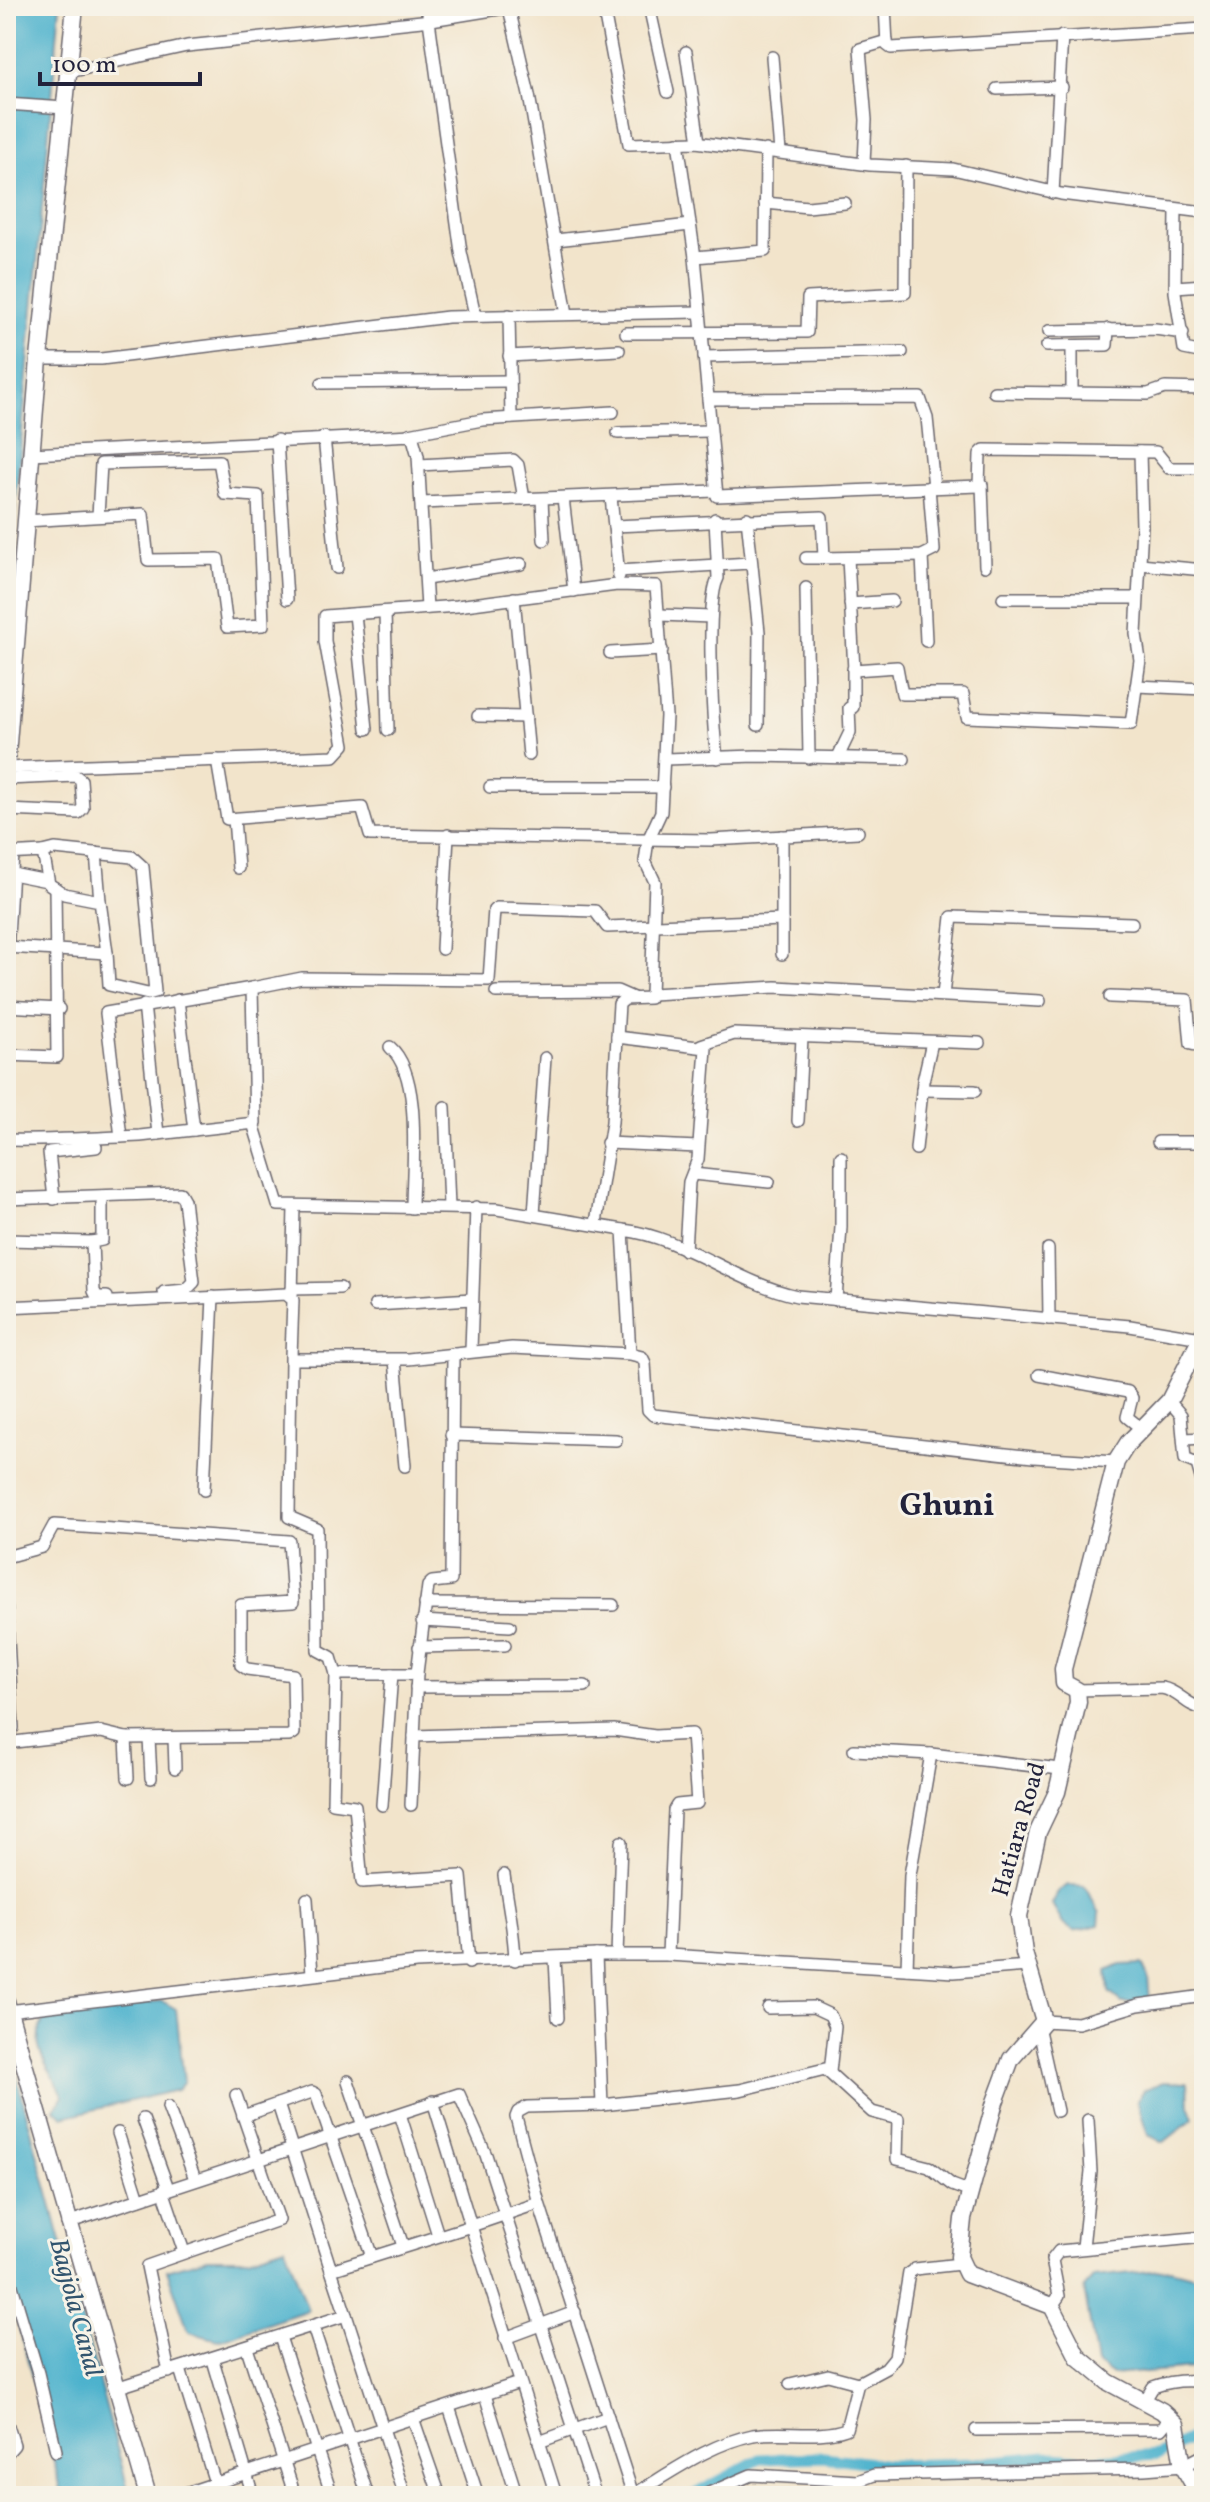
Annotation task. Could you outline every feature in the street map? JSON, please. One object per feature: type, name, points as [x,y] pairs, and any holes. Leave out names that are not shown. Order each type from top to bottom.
[{"type":"street","points":[[75,6],[69,72],[59,108],[6,768],[340,754],[344,745],[323,619],[325,616],[427,608],[620,585],[656,586],[666,704],[661,815],[649,839],[645,861],[655,882],[651,994],[649,998],[633,998],[619,1004],[607,1143],[596,1223]]},
{"type":"street","points":[[427,6],[458,237],[475,315]]},
{"type":"street","points":[[603,6],[627,142],[632,145],[699,142],[864,164],[953,169],[1053,193],[1204,212]]},
{"type":"street","points":[[649,6],[668,92]]},
{"type":"street","points":[[885,6],[887,41],[891,48],[1204,29]]},
{"type":"street","points":[[69,72],[187,46],[431,20],[513,7],[567,314]]},
{"type":"street","points":[[1053,193],[1062,87],[1062,36]]},
{"type":"street","points":[[864,164],[866,120],[860,49],[887,41]]},
{"type":"street","points":[[686,52],[699,142]]},
{"type":"street","points":[[772,57],[780,152]]},
{"type":"street","points":[[997,89],[1062,87]]},
{"type":"street","points":[[7,104],[59,108]]},
{"type":"street","points":[[678,142],[695,257],[709,431],[715,491],[719,497],[982,485]]},
{"type":"street","points":[[695,257],[764,252],[766,150]]},
{"type":"street","points":[[626,333],[807,332],[808,298],[905,293],[906,166]]},
{"type":"street","points":[[765,203],[808,207],[845,203]]},
{"type":"street","points":[[1176,209],[1175,287],[1185,350],[1204,353]]},
{"type":"street","points":[[556,240],[690,225]]},
{"type":"street","points":[[1175,287],[1204,285]]},
{"type":"street","points":[[39,359],[101,359],[352,326],[475,315],[698,312]]},
{"type":"street","points":[[509,315],[511,418]]},
{"type":"street","points":[[1047,346],[1107,345],[1108,329]]},
{"type":"street","points":[[1049,331],[1155,329],[1183,333]]},
{"type":"street","points":[[1072,346],[1072,392]]},
{"type":"street","points":[[509,356],[619,350]]},
{"type":"street","points":[[704,357],[902,352]]},
{"type":"street","points":[[322,383],[510,381]]},
{"type":"street","points":[[994,392],[1148,394],[1165,388],[1204,389]]},
{"type":"street","points":[[708,399],[920,398],[927,418],[934,550],[922,556],[806,558]]},
{"type":"street","points":[[31,454],[409,434],[511,418],[613,412]]},
{"type":"street","points":[[618,433],[709,431]]},
{"type":"street","points":[[409,434],[416,441],[419,465],[427,608]]},
{"type":"street","points":[[324,437],[337,568]]},
{"type":"street","points":[[277,440],[287,599]]},
{"type":"street","points":[[985,566],[980,454],[984,450],[1156,452],[1169,468],[1204,468]]},
{"type":"street","points":[[853,669],[897,667],[901,693],[963,694],[964,714],[969,717],[1131,724],[1140,660],[1137,598],[1140,452]]},
{"type":"street","points":[[25,521],[144,515],[151,561],[218,559],[227,627],[263,625],[258,496],[225,494],[218,460],[101,464],[98,516]]},
{"type":"street","points":[[419,465],[513,460],[518,465],[524,499]]},
{"type":"street","points":[[421,503],[715,491]]},
{"type":"street","points":[[611,497],[620,585]]},
{"type":"street","points":[[563,498],[574,591]]},
{"type":"street","points":[[542,499],[544,540]]},
{"type":"street","points":[[614,526],[715,519],[822,517],[824,558]]},
{"type":"street","points":[[747,518],[759,632],[758,725]]},
{"type":"street","points":[[715,519],[717,564],[711,617],[717,758]]},
{"type":"street","points":[[922,556],[926,641]]},
{"type":"street","points":[[838,757],[850,732],[853,669],[848,558]]},
{"type":"street","points":[[618,571],[750,563]]},
{"type":"street","points":[[426,579],[521,564]]},
{"type":"street","points":[[1140,564],[1204,570]]},
{"type":"street","points":[[806,588],[809,758]]},
{"type":"street","points":[[514,598],[529,755]]},
{"type":"street","points":[[1003,598],[1137,598]]},
{"type":"street","points":[[850,604],[892,601]]},
{"type":"street","points":[[385,612],[388,730]]},
{"type":"street","points":[[355,614],[367,729]]},
{"type":"street","points":[[660,615],[711,617]]},
{"type":"street","points":[[610,653],[662,650]]},
{"type":"street","points":[[1136,686],[1204,689]]},
{"type":"street","points":[[478,716],[526,717]]},
{"type":"street","points":[[665,759],[904,759]]},
{"type":"street","points":[[217,760],[224,816],[234,819],[362,808],[369,835],[649,839],[858,832]]},
{"type":"street","points":[[6,779],[76,776],[81,780],[83,808],[78,813],[6,810]]},
{"type":"street","points":[[490,787],[663,787]]},
{"type":"street","points":[[234,819],[238,868]]},
{"type":"street","points":[[442,949],[448,835]]},
{"type":"street","points":[[782,836],[782,954]]},
{"type":"street","points":[[6,969],[12,874],[9,854],[55,849],[96,853],[132,857],[143,867],[155,992],[148,994],[109,985],[96,853]]},
{"type":"street","points":[[6,1055],[57,1057],[58,953],[51,884],[43,852]]},
{"type":"street","points":[[12,874],[51,884],[64,894],[100,901]]},
{"type":"street","points":[[121,1137],[106,1013],[302,978],[489,980],[496,908],[595,911],[607,927],[782,920]]},
{"type":"street","points":[[943,995],[952,917],[1132,923]]},
{"type":"street","points":[[7,948],[58,953],[107,953]]},
{"type":"street","points":[[651,994],[776,987],[1040,1001]]},
{"type":"street","points":[[6,1140],[121,1137],[253,1123],[258,1118],[252,988]]},
{"type":"street","points":[[496,992],[617,991],[633,998]]},
{"type":"street","points":[[1110,997],[1187,1000],[1191,1044],[1204,1047]]},
{"type":"street","points":[[178,1000],[194,1130]]},
{"type":"street","points":[[144,1005],[158,1134]]},
{"type":"street","points":[[6,1006],[59,1009]]},
{"type":"street","points":[[617,1037],[701,1045],[734,1034],[979,1043]]},
{"type":"street","points":[[798,1121],[802,1037]]},
{"type":"street","points":[[916,1149],[922,1090],[932,1042]]},
{"type":"street","points":[[685,1250],[689,1182],[698,1147],[707,1050],[701,1045]]},
{"type":"street","points":[[390,1047],[400,1057],[410,1090],[412,1208]]},
{"type":"street","points":[[534,1214],[545,1058]]},
{"type":"street","points":[[922,1090],[975,1091]]},
{"type":"street","points":[[445,1107],[449,1207]]},
{"type":"street","points":[[253,1123],[277,1203],[294,1206],[476,1207],[534,1214],[646,1233],[781,1292],[1202,1335]]},
{"type":"street","points":[[1158,1142],[1204,1142]]},
{"type":"street","points":[[607,1143],[698,1147]]},
{"type":"street","points":[[54,1199],[49,1152],[96,1147]]},
{"type":"street","points":[[836,1300],[841,1227],[841,1157]]},
{"type":"street","points":[[693,1174],[769,1182]]},
{"type":"street","points":[[6,1199],[180,1193],[184,1200],[193,1286],[173,1292],[97,1297],[94,1291],[92,1242]]},
{"type":"street","points":[[6,1240],[102,1240],[102,1196]]},
{"type":"street","points":[[294,1206],[289,1517],[317,1529],[318,1650],[331,1657],[336,1674],[333,1801],[335,1805],[355,1806],[360,1881],[461,1875],[469,1963]]},
{"type":"street","points":[[471,1350],[476,1207]]},
{"type":"street","points":[[623,1230],[630,1354]]},
{"type":"street","points":[[1048,1249],[1049,1319]]},
{"type":"street","points":[[6,1307],[286,1294],[340,1288]]},
{"type":"street","points":[[204,1490],[213,1297]]},
{"type":"street","points":[[375,1305],[472,1299]]},
{"type":"street","name":"Hatiara Road","points":[[1041,2023],[1019,1916],[1038,1832],[1057,1792],[1060,1769],[1076,1713],[1077,1690],[1064,1683],[1063,1669],[1116,1462],[1169,1401],[1202,1335]]},
{"type":"street","points":[[291,1358],[395,1360],[471,1350],[550,1348],[630,1354],[642,1357],[645,1363],[648,1410],[653,1415],[1033,1457],[1116,1462]]},
{"type":"street","points":[[411,1805],[416,1687],[425,1604],[430,1583],[451,1580],[453,1354]]},
{"type":"street","points":[[395,1360],[405,1466]]},
{"type":"street","points":[[1039,1375],[1128,1392],[1132,1398],[1127,1417],[1142,1429]]},
{"type":"street","points":[[1169,1401],[1180,1414],[1185,1459],[1197,1464],[1204,1488]]},
{"type":"street","points":[[451,1435],[616,1440]]},
{"type":"street","points":[[1185,1439],[1204,1438]]},
{"type":"street","points":[[6,1557],[42,1547],[51,1527],[58,1524],[289,1541],[293,1602],[241,1605],[241,1650],[244,1668],[293,1675],[294,1734],[126,1738],[101,1732],[11,1742],[6,1604]]},
{"type":"street","points":[[425,1604],[613,1605]]},
{"type":"street","points":[[422,1621],[510,1626]]},
{"type":"street","points":[[419,1647],[505,1645]]},
{"type":"street","points":[[336,1674],[417,1674]]},
{"type":"street","points":[[382,1805],[392,1674]]},
{"type":"street","points":[[416,1687],[585,1686]]},
{"type":"street","points":[[1077,1690],[1162,1688],[1173,1692],[1190,1706],[1204,1709]]},
{"type":"street","points":[[414,1736],[614,1730],[655,1736],[692,1734],[697,1803],[677,1805],[674,1810],[668,1955]]},
{"type":"street","points":[[126,1738],[128,1778]]},
{"type":"street","points":[[149,1738],[151,1778]]},
{"type":"street","points":[[174,1738],[175,1768]]},
{"type":"street","points":[[854,1750],[931,1754],[1060,1769]]},
{"type":"street","points":[[907,1969],[910,1875],[931,1754]]},
{"type":"street","points":[[617,1955],[621,1842]]},
{"type":"street","points":[[504,1875],[514,1918],[515,1960]]},
{"type":"street","points":[[307,1899],[312,1974]]},
{"type":"street","points":[[148,2496],[7,2006],[416,1963],[596,1955],[668,1955],[954,1972],[1027,1966]]},
{"type":"street","points":[[596,1955],[602,2105]]},
{"type":"street","points":[[555,1958],[558,2018]]},
{"type":"street","points":[[1041,2023],[1078,2023],[1138,2005],[1204,1996]]},
{"type":"street","points":[[768,2008],[813,2007],[830,2015],[835,2026],[830,2072]]},
{"type":"street","points":[[1041,2023],[1057,2111]]},
{"type":"street","points":[[1041,2023],[1006,2069],[963,2219],[960,2264],[973,2277],[1052,2306],[1078,2357],[1108,2382],[1175,2424],[1182,2462],[1200,2496]]},
{"type":"street","points":[[858,2383],[850,2424],[842,2431],[765,2434],[739,2439],[712,2449],[632,2495],[539,2203],[516,2117],[518,2112],[527,2107],[602,2105],[740,2090],[814,2071],[830,2072],[872,2112],[898,2119],[897,2159],[929,2167],[952,2185],[971,2192]]},
{"type":"street","points":[[348,2081],[403,2246]]},
{"type":"street","points":[[243,2116],[314,2092],[372,2257]]},
{"type":"street","points":[[217,2490],[175,2371],[147,2269],[150,2264],[279,2220],[236,2095]]},
{"type":"street","points":[[67,2223],[293,2146],[461,2095],[486,2155],[594,2491]]},
{"type":"street","points":[[433,2101],[556,2495]]},
{"type":"street","points":[[278,2104],[405,2496]]},
{"type":"street","points":[[168,2107],[195,2179]]},
{"type":"street","points":[[400,2114],[438,2235]]},
{"type":"street","points":[[143,2119],[184,2252]]},
{"type":"street","points":[[1083,2247],[1091,2172],[1088,2120]]},
{"type":"street","points":[[118,2133],[139,2199]]},
{"type":"street","points":[[331,2270],[504,2217],[539,2203]]},
{"type":"street","points":[[1052,2306],[1059,2296],[1053,2257],[1059,2251],[1204,2237]]},
{"type":"street","points":[[790,2384],[828,2375],[858,2383],[886,2368],[895,2357],[909,2273],[915,2269],[960,2264]]},
{"type":"street","points":[[6,2266],[41,2383],[56,2451]]},
{"type":"street","points":[[505,2338],[575,2312]]},
{"type":"street","points":[[119,2387],[213,2360],[346,2315]]},
{"type":"street","points":[[313,2327],[368,2496]]},
{"type":"street","points":[[280,2337],[332,2496]]},
{"type":"street","points":[[247,2348],[295,2496]]},
{"type":"street","points":[[213,2360],[253,2496]]},
{"type":"street","points":[[1144,2402],[1153,2387],[1181,2380],[1204,2382]]},
{"type":"street","points":[[177,2496],[217,2490],[246,2474],[519,2383]]},
{"type":"street","points":[[485,2395],[517,2496]]},
{"type":"street","points":[[449,2407],[478,2496]]},
{"type":"street","points":[[539,2442],[608,2417]]},
{"type":"street","points":[[413,2418],[440,2496]]},
{"type":"street","points":[[6,2420],[14,2445],[6,2454]]},
{"type":"street","points":[[976,2430],[1161,2429],[1175,2424]]},
{"type":"street","points":[[702,2496],[751,2475],[858,2481],[874,2475],[1182,2462],[1204,2455]]},
{"type":"street","points":[[855,2496],[858,2481]]},
{"type":"water","points":[[10,6],[60,6],[6,611],[6,45]]},
{"type":"water","points":[[1068,1885],[1084,1886],[1100,1913],[1099,1925],[1074,1931],[1063,1924],[1052,1904],[1059,1891]]},
{"type":"water","points":[[1142,1964],[1148,1977],[1150,2003],[1122,2003],[1109,1992],[1107,1971],[1120,1965]]},
{"type":"water","points":[[162,2001],[176,2009],[184,2082],[177,2090],[63,2117],[54,2109],[64,2097],[39,2047],[41,2025],[47,2012]]},
{"type":"water","name":"Bagjola Canal","points":[[6,2038],[130,2496],[63,2496],[6,2278]]},
{"type":"water","points":[[1163,2082],[1188,2083],[1189,2105],[1194,2118],[1164,2142],[1148,2135],[1137,2101],[1144,2090]]},
{"type":"water","points":[[285,2246],[308,2310],[218,2340],[189,2332],[167,2270],[208,2258],[248,2258]]},
{"type":"water","points":[[1170,2269],[1204,2278],[1204,2367],[1112,2375],[1097,2364],[1084,2288],[1094,2277]]},
{"type":"waterway","points":[[691,2496],[760,2459],[823,2457],[889,2465],[974,2463],[1045,2456],[1084,2460],[1157,2455],[1204,2432]]},
{"type":"district","name":"Ghuni","points":[[947,1504]]}]
